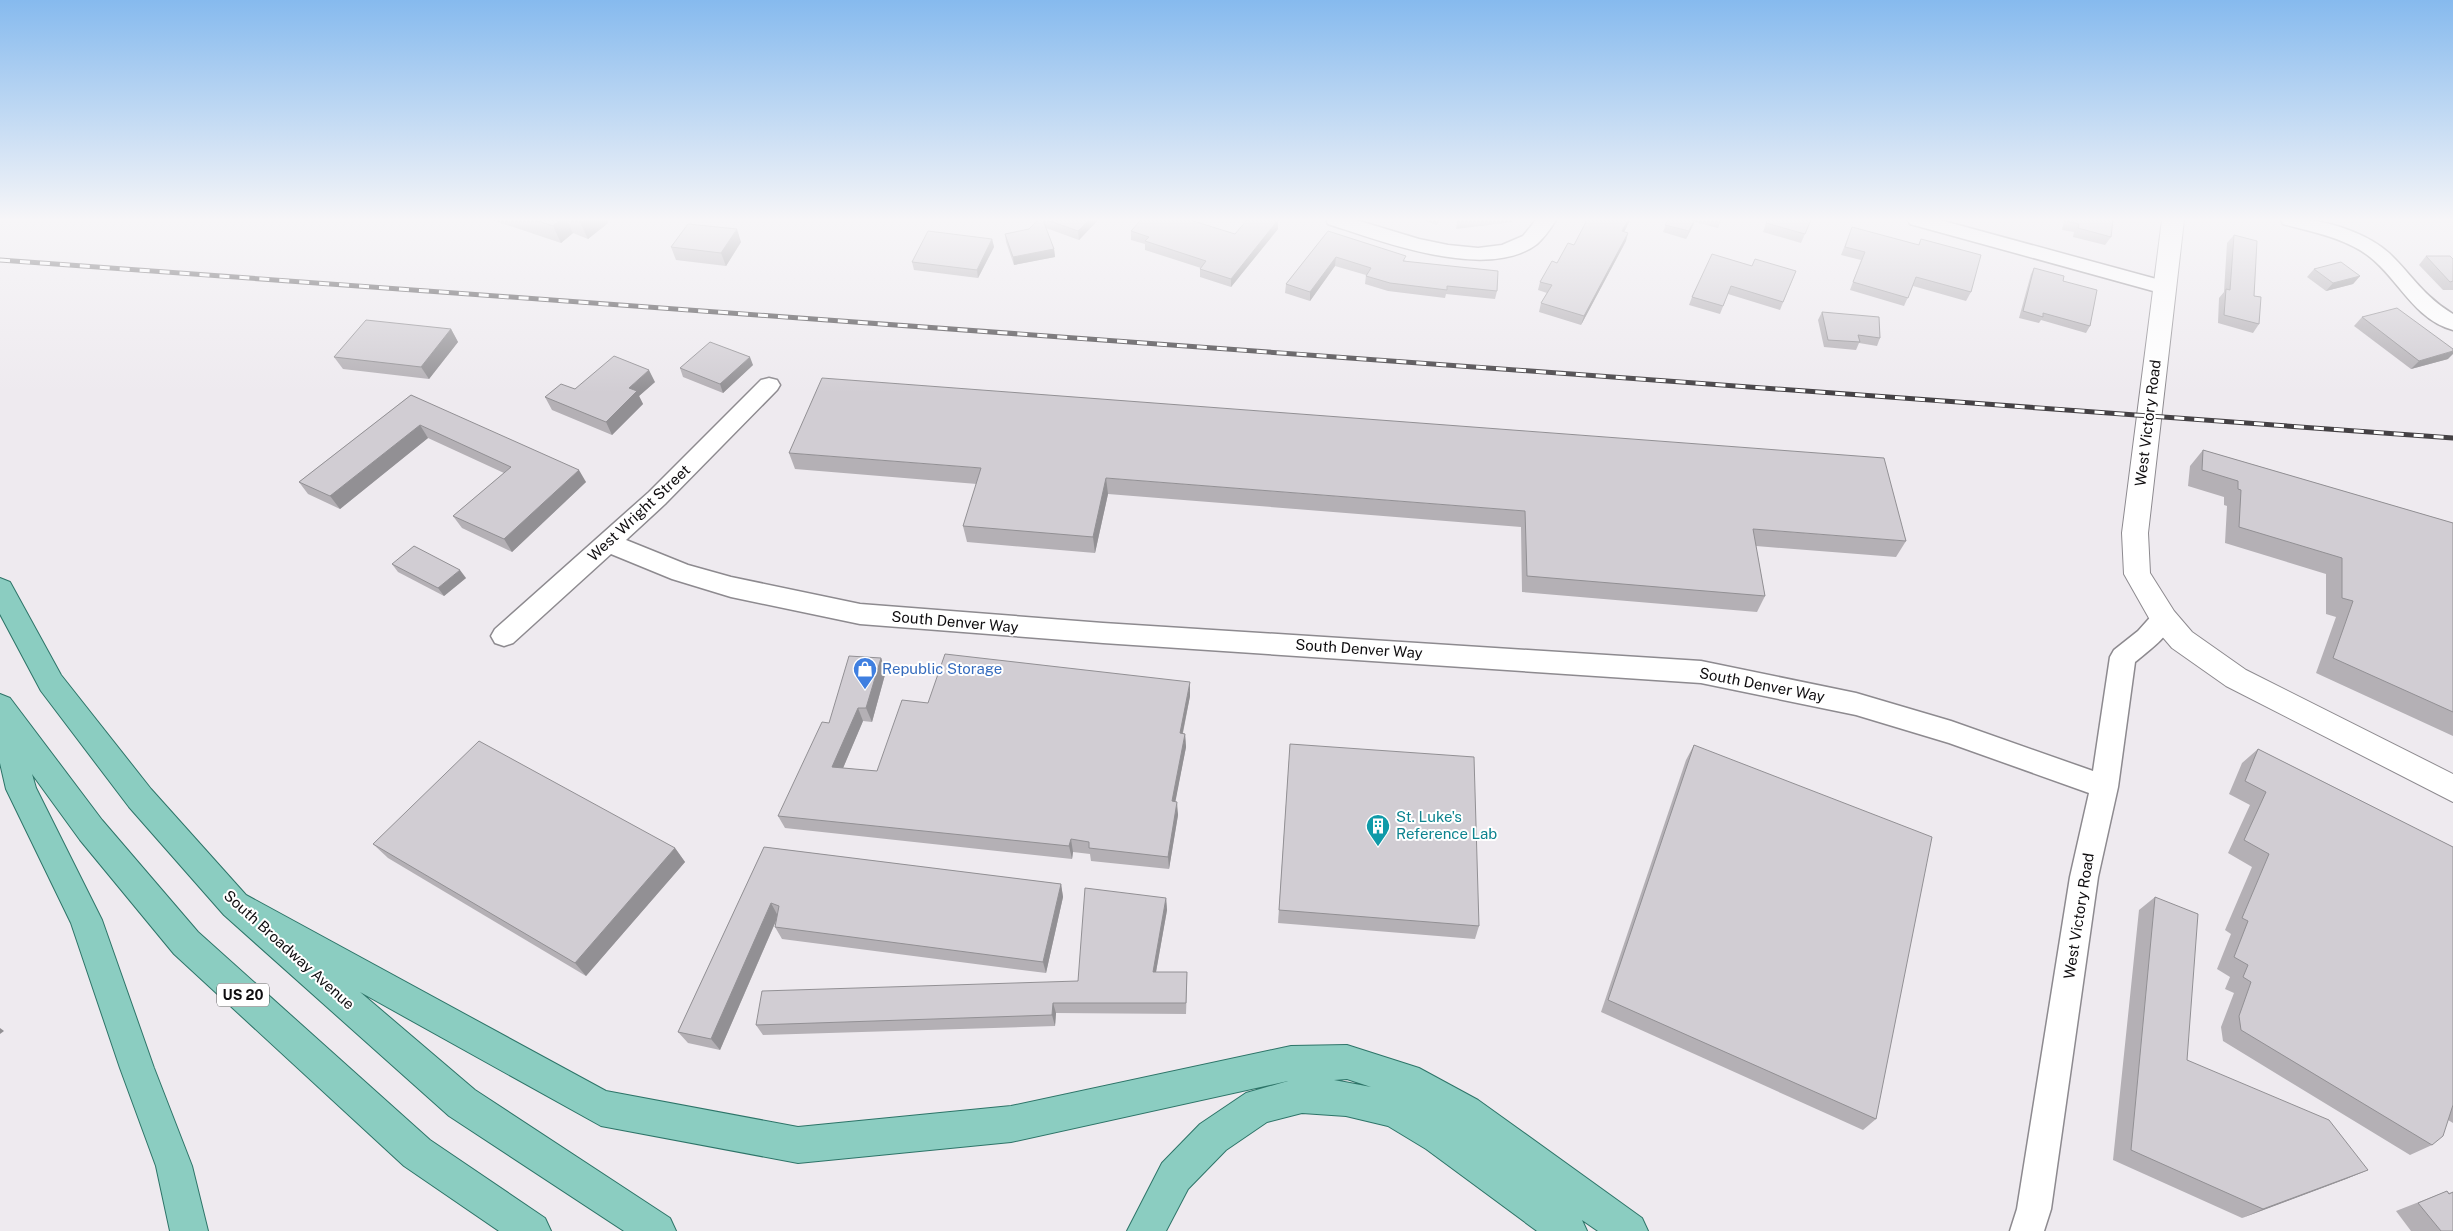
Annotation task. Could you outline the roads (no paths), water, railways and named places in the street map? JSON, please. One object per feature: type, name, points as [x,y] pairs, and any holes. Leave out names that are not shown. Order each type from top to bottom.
[{"type":"main road","name":"South Broadway Avenue","points":[[0,589],[51,683],[140,798],[235,905],[462,1103],[657,1231]]},
{"type":"main road","points":[[1,708],[21,789],[86,920],[137,1068],[174,1166],[189,1231]]},
{"type":"main road","name":"US 20","points":[[1,708],[90,830],[186,943],[417,1153],[532,1231]]},
{"type":"main road","points":[[235,905],[601,1108],[798,1145],[1011,1124],[1291,1063],[1346,1062],[1407,1080],[1465,1113],[1629,1231]]},
{"type":"main road","points":[[1146,1231],[1175,1176],[1213,1137],[1259,1106],[1302,1095],[1346,1098],[1394,1110],[1439,1136],[1568,1231]]},
{"type":"street","points":[[2126,277],[2164,288]]},
{"type":"street","name":"West Victory Road","points":[[2165,277],[2135,533],[2137,574],[2164,619],[2182,640],[2236,678],[2453,789]]},
{"type":"street","points":[[2399,277],[2415,296],[2453,323]]},
{"type":"street","name":"West Wright Street","points":[[504,636],[657,498],[769,385]]},
{"type":"street","name":"South Denver Way","points":[[608,543],[681,572],[731,587],[860,614],[1084,632],[1701,672],[1856,704],[1951,732],[2104,787]]},
{"type":"street","name":"West Victory Road","points":[[2027,1231],[2034,1209],[2086,867],[2104,787],[2123,657],[2146,638],[2164,619]]},
{"type":"railway","points":[[240,277],[2453,438]]},
{"type":"place","name":"Republic Storage","points":[[865,690]]},
{"type":"place","name":"St. Luke's Reference Lab","points":[[1378,847]]}]
